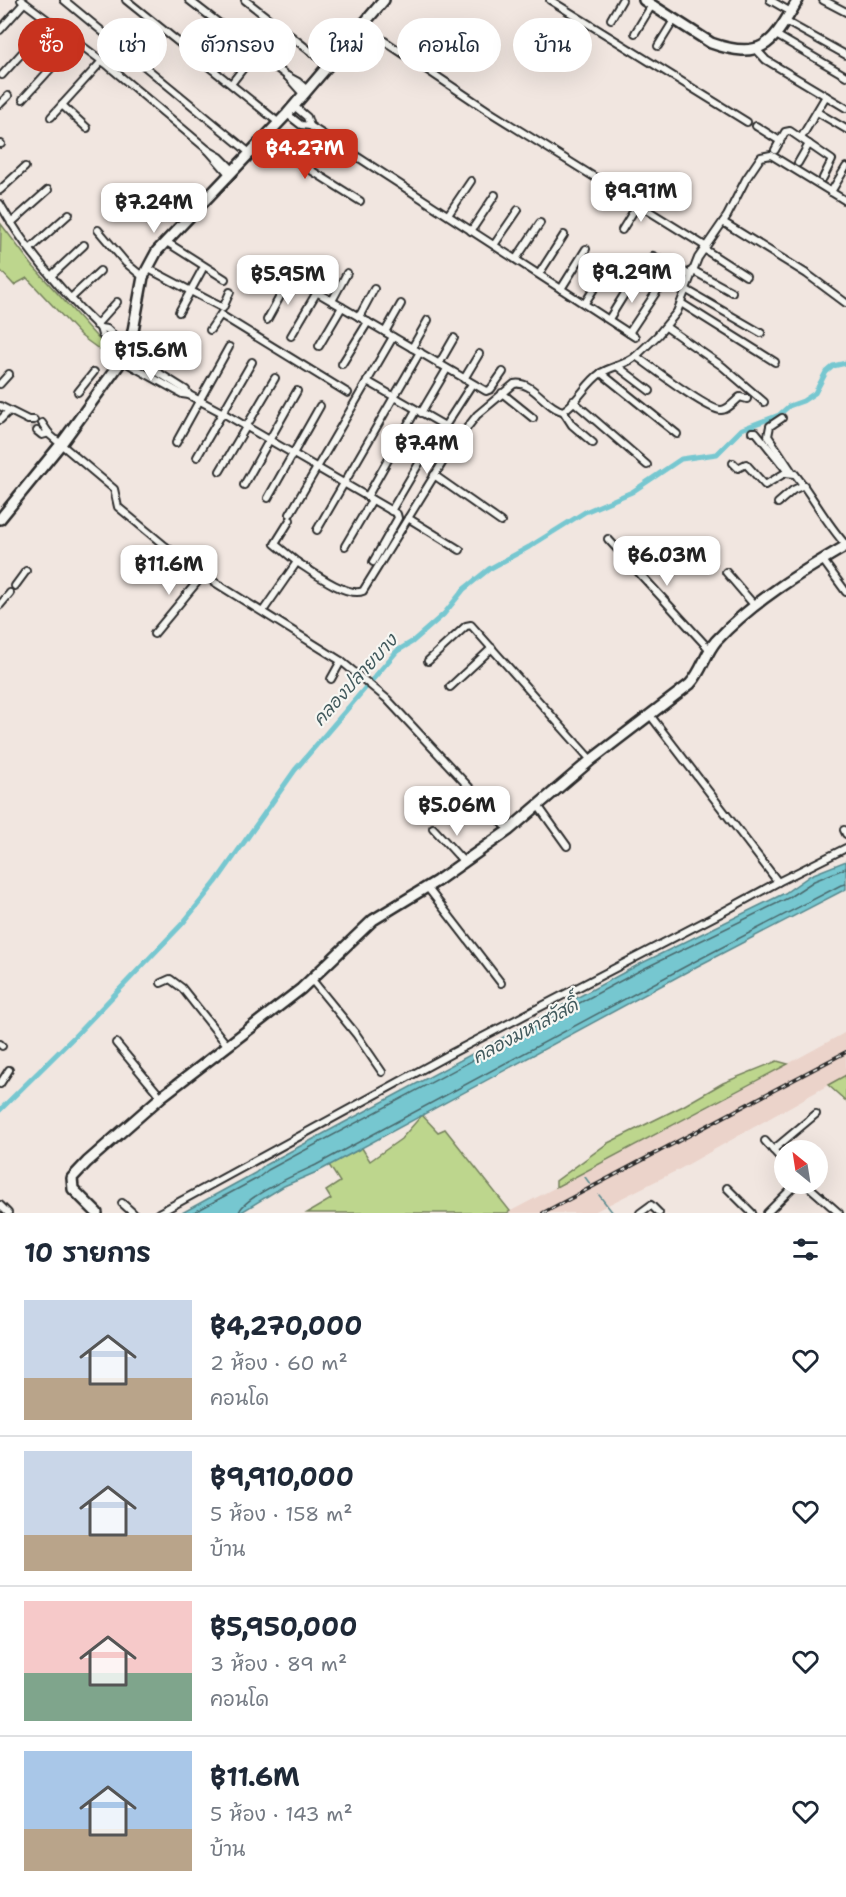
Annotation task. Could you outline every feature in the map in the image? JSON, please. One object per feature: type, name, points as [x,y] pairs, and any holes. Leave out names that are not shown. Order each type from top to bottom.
[{"type":"street","points":[[64,0],[97,27]]},
{"type":"street","points":[[126,0],[279,123]]},
{"type":"street","points":[[189,0],[286,76],[298,82],[306,92]]},
{"type":"street","points":[[246,0],[308,49]]},
{"type":"street","points":[[369,18],[384,0]]},
{"type":"street","points":[[550,0],[747,122]]},
{"type":"street","points":[[611,19],[622,0]]},
{"type":"street","points":[[771,0],[791,12]]},
{"type":"street","points":[[635,33],[648,2],[711,43],[743,49],[755,48],[770,42],[798,0]]},
{"type":"street","points":[[823,0],[846,12]]},
{"type":"street","points":[[0,30],[23,1],[45,18]]},
{"type":"street","points":[[658,46],[674,20]]},
{"type":"street","points":[[785,21],[846,55]]},
{"type":"street","points":[[776,35],[846,76]]},
{"type":"street","points":[[385,41],[490,112],[638,204],[746,276]]},
{"type":"street","points":[[755,48],[766,60],[846,108]]},
{"type":"street","points":[[2,75],[18,57]]},
{"type":"street","points":[[51,117],[97,66]]},
{"type":"street","points":[[22,99],[47,72]]},
{"type":"street","points":[[115,72],[208,150],[220,157],[232,173]]},
{"type":"street","points":[[152,72],[251,154]]},
{"type":"street","points":[[231,84],[240,72]]},
{"type":"street","points":[[0,519],[59,442],[89,391],[126,354],[145,273],[165,241],[251,154],[324,72]]},
{"type":"street","points":[[0,104],[8,96]]},
{"type":"street","points":[[801,138],[826,96]]},
{"type":"street","points":[[62,105],[87,128]]},
{"type":"street","points":[[290,110],[307,117],[310,126]]},
{"type":"street","points":[[290,110],[301,124],[310,126],[632,334],[657,291]]},
{"type":"street","points":[[817,112],[846,129]]},
{"type":"street","points":[[756,126],[780,141]]},
{"type":"street","points":[[775,150],[787,130],[801,138],[832,160],[823,178]]},
{"type":"street","points":[[272,131],[305,152]]},
{"type":"street","points":[[263,140],[360,201]]},
{"type":"street","points":[[798,163],[809,144]]},
{"type":"street","points":[[563,411],[601,373],[632,360],[666,327],[681,303],[691,273],[704,247],[723,222],[754,164],[764,155],[771,155],[846,201]]},
{"type":"street","points":[[831,192],[846,166]]},
{"type":"street","points":[[0,190],[25,167]]},
{"type":"street","points":[[448,214],[471,181]]},
{"type":"street","points":[[11,223],[48,190]]},
{"type":"street","points":[[471,231],[495,195]]},
{"type":"street","points":[[0,204],[11,223],[51,276],[98,326],[107,329],[126,354],[164,380],[186,390],[189,395],[397,514],[398,518],[373,562]]},
{"type":"street","points":[[622,230],[638,204]]},
{"type":"street","points":[[494,246],[518,210]]},
{"type":"street","points":[[30,249],[69,214]]},
{"type":"street","points":[[723,222],[807,274],[846,303]]},
{"type":"street","points":[[516,259],[540,223]]},
{"type":"street","points":[[98,230],[126,263],[145,273],[190,290],[223,308]]},
{"type":"street","points":[[539,274],[564,235]]},
{"type":"street","points":[[165,241],[225,279]]},
{"type":"street","points":[[51,276],[84,245]]},
{"type":"street","points":[[561,288],[586,249]]},
{"type":"street","points":[[641,271],[653,256],[732,292]]},
{"type":"street","points":[[585,303],[610,263]]},
{"type":"street","points":[[179,312],[202,270]]},
{"type":"street","points":[[71,298],[100,271]]},
{"type":"street","points":[[332,301],[347,273]]},
{"type":"street","points":[[609,319],[635,277]]},
{"type":"street","points":[[267,320],[291,279],[472,384],[489,391],[503,372]]},
{"type":"street","points":[[359,317],[375,289]]},
{"type":"street","points":[[685,289],[761,333]]},
{"type":"street","points":[[210,330],[221,315],[230,292]]},
{"type":"street","points":[[291,336],[316,292]]},
{"type":"street","points":[[98,326],[117,302]]},
{"type":"street","points":[[681,303],[775,362]]},
{"type":"street","points":[[385,332],[401,304]]},
{"type":"street","points":[[320,346],[342,307]]},
{"type":"street","points":[[221,315],[348,393]]},
{"type":"street","points":[[412,348],[428,320]]},
{"type":"street","points":[[342,364],[368,322]]},
{"type":"street","points":[[666,327],[722,366],[764,402]]},
{"type":"street","points":[[393,337],[317,467],[276,544],[297,562],[347,591],[360,592],[366,585],[434,475],[465,430],[477,415],[511,385],[518,382],[525,385],[556,409],[563,411],[572,425],[593,443]]},
{"type":"street","points":[[439,364],[454,338]]},
{"type":"street","points":[[176,443],[229,347]]},
{"type":"street","points":[[317,530],[420,352]]},
{"type":"street","points":[[464,379],[479,354]]},
{"type":"street","points":[[636,356],[694,397],[717,409],[725,409],[740,397],[747,399]]},
{"type":"street","points":[[197,458],[252,362]]},
{"type":"street","points":[[617,366],[650,391]]},
{"type":"street","points":[[345,546],[369,498],[447,369]]},
{"type":"street","points":[[89,391],[94,372]]},
{"type":"street","points":[[601,373],[677,434]]},
{"type":"street","points":[[0,384],[9,374]]},
{"type":"street","points":[[220,471],[275,378]]},
{"type":"street","points":[[367,381],[441,426],[448,424],[472,384]]},
{"type":"street","points":[[78,392],[89,391]]},
{"type":"street","points":[[244,485],[297,392]]},
{"type":"street","points":[[502,393],[533,418]]},
{"type":"street","points":[[573,401],[647,465]]},
{"type":"street","points":[[0,406],[31,422]]},
{"type":"street","points":[[268,498],[320,406]]},
{"type":"street","points":[[0,420],[9,411]]},
{"type":"street","points":[[782,418],[770,426],[768,436],[790,472]]},
{"type":"street","points":[[42,423],[48,429],[49,434],[114,489],[118,507],[203,575],[341,661],[387,699],[509,830]]},
{"type":"street","points":[[392,511],[441,426]]},
{"type":"street","points":[[37,431],[42,435],[49,434]]},
{"type":"street","points":[[97,1213],[73,1189],[72,1178],[87,1162],[161,1097],[312,980],[373,920],[427,887],[509,830],[591,760],[696,677],[716,641],[755,606],[846,545],[804,485],[756,432],[752,432]]},
{"type":"street","points":[[733,463],[738,468],[746,464],[765,485],[790,472]]},
{"type":"street","points":[[434,475],[501,522]]},
{"type":"street","points":[[778,503],[793,490],[804,485]]},
{"type":"street","points":[[408,518],[460,550]]},
{"type":"street","points":[[608,539],[710,650]]},
{"type":"street","points":[[822,559],[846,592]]},
{"type":"street","points":[[263,611],[297,562]]},
{"type":"street","points":[[15,586],[26,571]]},
{"type":"street","points":[[726,572],[755,606]]},
{"type":"street","points":[[154,634],[203,575]]},
{"type":"street","points":[[0,605],[9,593]]},
{"type":"street","points":[[428,661],[469,625],[474,627],[591,760]]},
{"type":"street","points":[[450,687],[492,648]]},
{"type":"street","points":[[331,679],[341,661]]},
{"type":"street","points":[[650,715],[778,882]]},
{"type":"street","points":[[538,807],[567,846]]},
{"type":"street","points":[[433,828],[464,862]]},
{"type":"street","points":[[159,1213],[452,1053],[846,848]]},
{"type":"street","points":[[427,887],[501,983]]},
{"type":"street","points":[[161,983],[170,979],[182,988],[227,1045]]},
{"type":"street","points":[[312,980],[356,1034],[382,1072]]},
{"type":"street","points":[[116,1043],[161,1097]]},
{"type":"street","points":[[0,1084],[9,1070]]},
{"type":"street","points":[[765,1141],[773,1150],[816,1114]]},
{"type":"street","points":[[727,1188],[752,1213]]},
{"type":"street","points":[[767,1213],[786,1194]]},
{"type":"street","points":[[817,1194],[839,1213]]},
{"type":"street","points":[[122,1203],[132,1213]]},
{"type":"street","points":[[0,1205],[8,1213]]},
{"type":"street","points":[[640,1213],[651,1205],[659,1213]]},
{"type":"shaded area","points":[[846,1032],[846,1075],[678,1170],[592,1213],[507,1213],[744,1088]]},
{"type":"green space","points":[[1,224],[32,265],[113,355],[111,358],[81,336],[27,278],[14,285],[0,270]]},
{"type":"green space","points":[[777,1061],[788,1064],[556,1187],[556,1181],[608,1143],[683,1106],[723,1083]]},
{"type":"green space","points":[[846,1075],[846,1101],[828,1085]]},
{"type":"green space","points":[[422,1115],[438,1132],[445,1129],[510,1211],[507,1213],[307,1213],[331,1199],[326,1191],[340,1182],[329,1165],[362,1148],[370,1161],[401,1139]]},
{"type":"water","name":"คลองมหาสวัสดิ์","points":[[846,861],[846,889],[692,969],[319,1171],[284,1186],[240,1213],[182,1213],[255,1173],[265,1165],[638,965],[785,893],[811,875]]},
{"type":"waterway","name":"คลองปลายบาง","points":[[0,1110],[74,1037],[183,923],[216,882],[295,770],[397,651],[412,642],[444,614],[464,589],[489,569],[585,512],[632,492],[681,459],[717,454],[742,429],[779,415],[789,406],[815,393],[826,372],[833,366],[846,363]]},
{"type":"waterway","points":[[585,1177],[590,1184]]},
{"type":"waterway","points":[[599,1195],[613,1213]]},
{"type":"tunnel","points":[[31,425],[37,431]]},
{"type":"railway","points":[[543,1213],[846,1052]]}]
